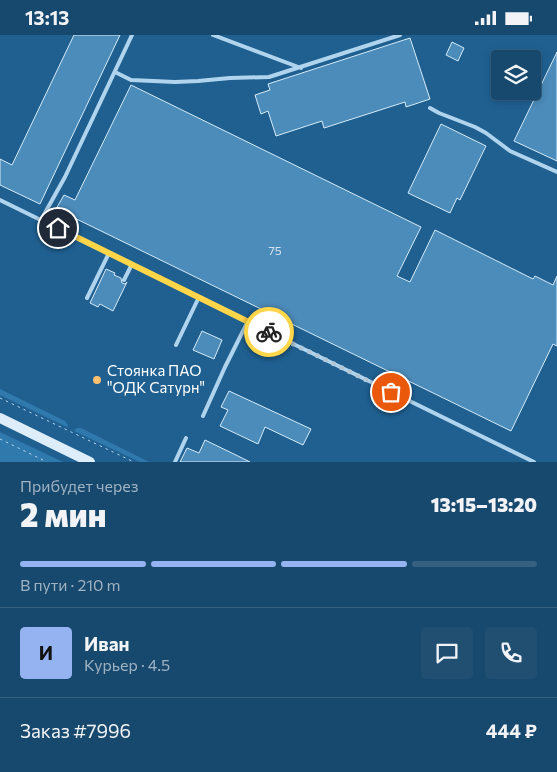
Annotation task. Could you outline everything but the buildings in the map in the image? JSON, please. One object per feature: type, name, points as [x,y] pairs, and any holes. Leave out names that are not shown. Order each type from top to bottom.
[{"type":"main road","points":[[0,418],[90,462]]},
{"type":"lane","points":[[41,220],[65,177],[132,35]]},
{"type":"lane","points":[[212,35],[301,68]]},
{"type":"lane","points":[[115,72],[131,80],[175,82],[269,77],[400,35]]},
{"type":"lane","points":[[430,108],[475,127],[510,151],[557,172]]},
{"type":"lane","points":[[0,200],[534,462]]},
{"type":"lane","points":[[87,298],[109,253]]},
{"type":"lane","points":[[124,280],[132,264]]},
{"type":"lane","points":[[176,345],[199,297]]},
{"type":"lane","points":[[203,416],[248,321]]},
{"type":"lane","points":[[175,462],[186,439]]},
{"type":"path","points":[[0,397],[134,462]]},
{"type":"path","points":[[0,439],[47,462]]},
{"type":"shaded area","points":[[0,389],[65,421],[68,425],[67,427],[0,395]]},
{"type":"shaded area","points":[[77,428],[81,428],[149,462],[140,462],[74,431]]},
{"type":"shaded area","points":[[0,432],[63,462],[0,462]]},
{"type":"way so far","points":[[269,332],[391,392]]},
{"type":"place","name":"Стоянка ПАО \"ОДК Сатурн\"","points":[[97,380]]},
{"type":"route","points":[[58,228],[269,332]]}]
